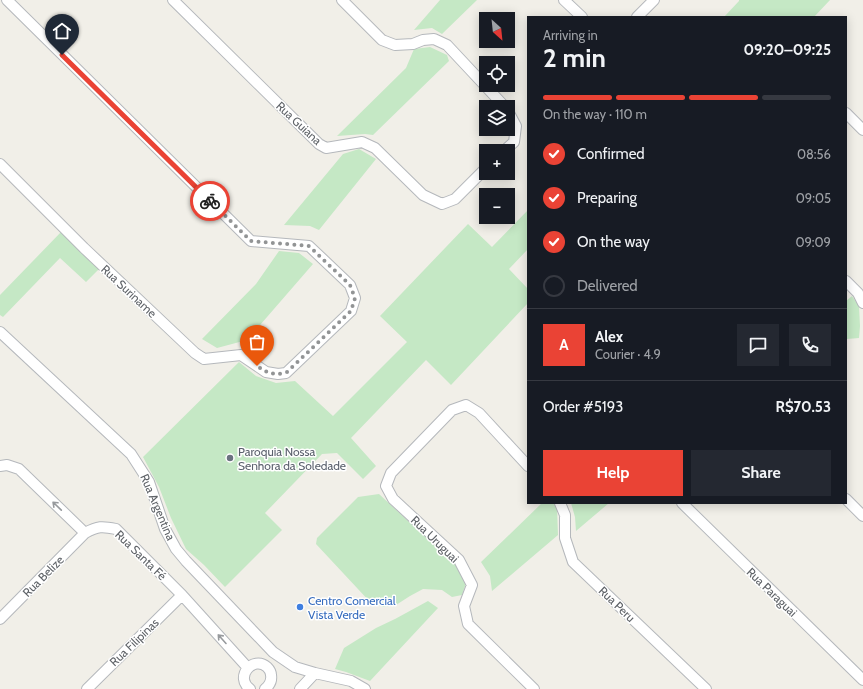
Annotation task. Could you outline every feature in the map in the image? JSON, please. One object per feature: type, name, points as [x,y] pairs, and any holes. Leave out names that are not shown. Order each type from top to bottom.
[{"type":"street","name":"Rua Suriname","points":[[0,164],[84,248],[195,353],[204,359],[241,355],[266,372],[278,374],[286,373],[351,311],[355,298],[350,285],[309,246],[251,241],[7,0]]},
{"type":"street","name":"Rua Guiana","points":[[174,0],[319,144],[326,148],[362,142],[375,148],[423,195],[442,204],[455,199],[479,175]]},
{"type":"street","points":[[342,0],[382,40],[395,45],[413,44],[423,40],[434,39],[446,45],[497,100]]},
{"type":"street","points":[[564,0],[581,16]]},
{"type":"street","points":[[638,16],[654,0]]},
{"type":"street","points":[[847,114],[863,130]]},
{"type":"street","points":[[515,124],[515,134]]},
{"type":"street","points":[[847,282],[858,293],[863,303]]},
{"type":"street","name":"Rua Argentina","points":[[0,332],[131,454],[149,482],[165,529],[176,549],[273,652],[295,667],[352,681],[365,689]]},
{"type":"street","name":"Rua Uruguai","points":[[527,465],[479,413],[466,405],[452,410],[392,473],[386,486],[393,499],[459,560],[472,585],[464,606],[468,624],[534,689]]},
{"type":"street","points":[[0,466],[7,465],[19,469],[85,533]]},
{"type":"street","points":[[847,500],[863,516]]},
{"type":"street","name":"Rua Peru","points":[[560,504],[565,515],[565,538],[573,562],[706,689]]},
{"type":"street","name":"Rua Paraguai","points":[[683,504],[863,680]]},
{"type":"street","name":"Rua Santa Fé","points":[[85,533],[96,528],[106,526],[116,529],[182,595],[248,668]]},
{"type":"street","name":"Rua Belize","points":[[0,619],[85,533]]},
{"type":"street","name":"Rua Filipinas","points":[[87,689],[182,595]]},
{"type":"street","points":[[265,665],[273,652]]},
{"type":"street","points":[[250,689],[245,683],[245,671],[252,665],[256,664],[265,665],[271,672],[271,687]]},
{"type":"street","points":[[300,689],[315,673]]},
{"type":"green space","points":[[440,0],[477,0],[442,34],[432,28],[414,30]]},
{"type":"green space","points":[[830,0],[815,16],[725,16],[739,1]]},
{"type":"green space","points":[[430,47],[447,55],[449,61],[373,135],[365,134],[337,136],[406,68],[414,49]]},
{"type":"green space","points":[[359,149],[376,159],[319,230],[310,226],[284,225],[343,154]]},
{"type":"green space","points":[[527,211],[527,250],[509,269],[527,288],[527,304],[451,385],[426,360],[351,438],[376,466],[363,479],[337,453],[322,454],[265,513],[282,530],[225,587],[186,549],[171,518],[159,487],[143,457],[239,362],[256,376],[276,383],[295,381],[333,416],[407,342],[380,316],[468,224],[492,247]]},
{"type":"green space","points":[[62,231],[101,267],[86,282],[60,258],[3,317],[0,315],[0,295]]},
{"type":"green space","points":[[279,251],[299,253],[313,264],[247,340],[217,348],[202,339],[256,284]]},
{"type":"green space","points":[[852,296],[859,306],[859,338],[847,339],[847,300]]},
{"type":"green space","points":[[379,494],[459,568],[466,583],[462,595],[452,597],[442,590],[423,589],[396,605],[383,607],[371,603],[316,544],[317,538],[358,497]]},
{"type":"green space","points":[[541,504],[554,504],[557,508],[558,535],[492,591],[490,576],[481,562]]},
{"type":"green space","points":[[571,504],[608,504],[576,531],[575,517]]},
{"type":"green space","points":[[428,601],[438,608],[370,681],[335,669],[344,648],[376,628]]},
{"type":"way so far","points":[[210,201],[251,241],[309,246],[350,285],[355,298],[351,311],[286,373],[278,374],[266,372],[257,366]]},
{"type":"place","name":"Paroquia Nossa Senhora da Soledade","points":[[230,458]]},
{"type":"place","name":"Centro Comercial Vista Verde","points":[[300,607]]},
{"type":"route","points":[[62,55],[210,201]]}]
